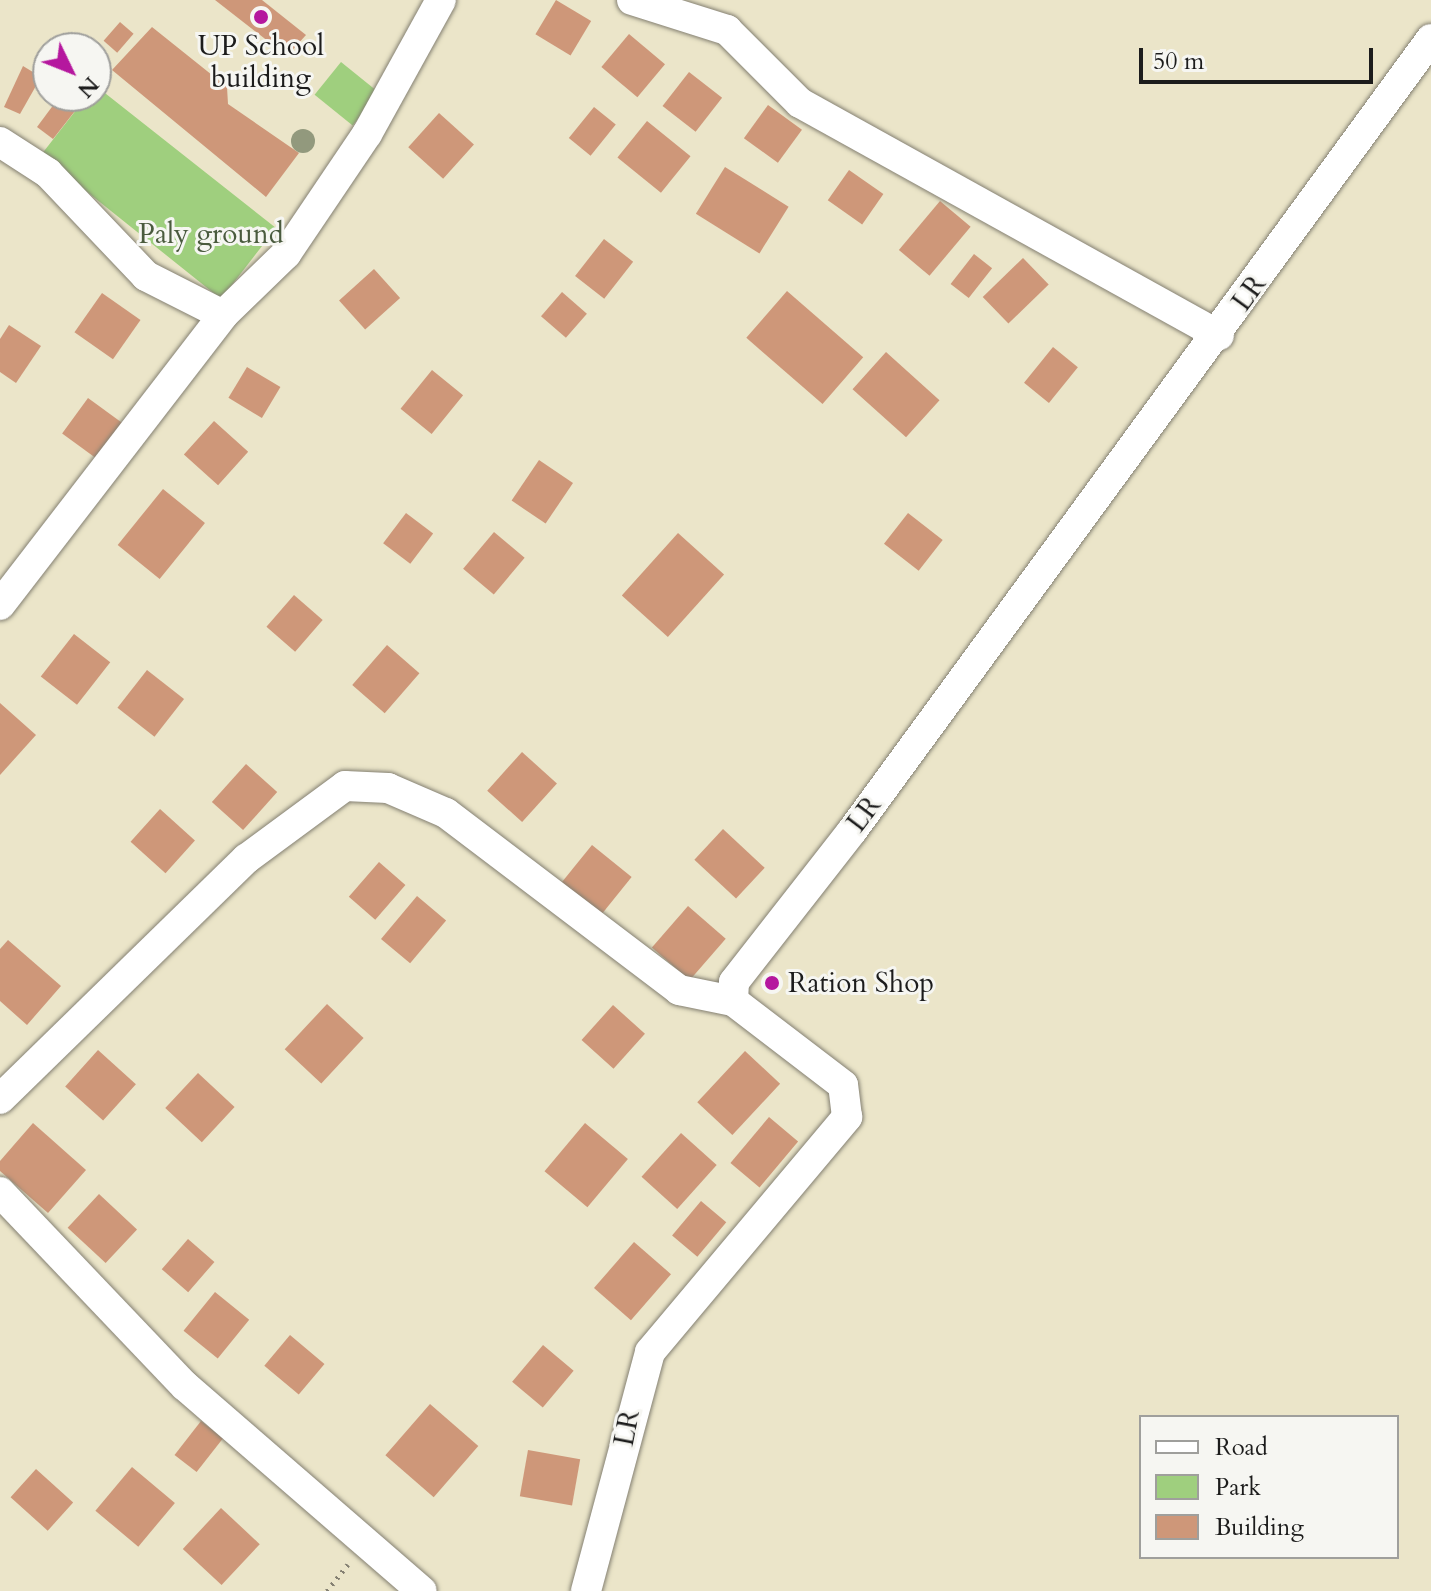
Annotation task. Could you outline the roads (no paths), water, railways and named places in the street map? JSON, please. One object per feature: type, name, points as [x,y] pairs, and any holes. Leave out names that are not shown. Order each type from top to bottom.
[{"type":"street","points":[[0,605],[223,315],[286,254],[367,134],[441,0]]},
{"type":"street","points":[[632,0],[727,30],[800,103],[1219,335]]},
{"type":"street","name":"LR","points":[[586,1591],[650,1352],[847,1117],[843,1085],[733,1001],[734,982],[1219,335],[1421,74],[1431,39]]},
{"type":"street","points":[[0,142],[48,173],[146,276],[223,315]]},
{"type":"street","points":[[0,1099],[246,859],[345,786],[388,788],[446,813],[679,990],[733,1001]]},
{"type":"street","points":[[0,1192],[185,1386],[422,1591]]},
{"type":"place","name":"UP School building","points":[[261,17]]},
{"type":"place","name":"Ration Shop","points":[[772,983]]},
{"type":"park label","name":"Paly ground","points":[[211,234]]}]
